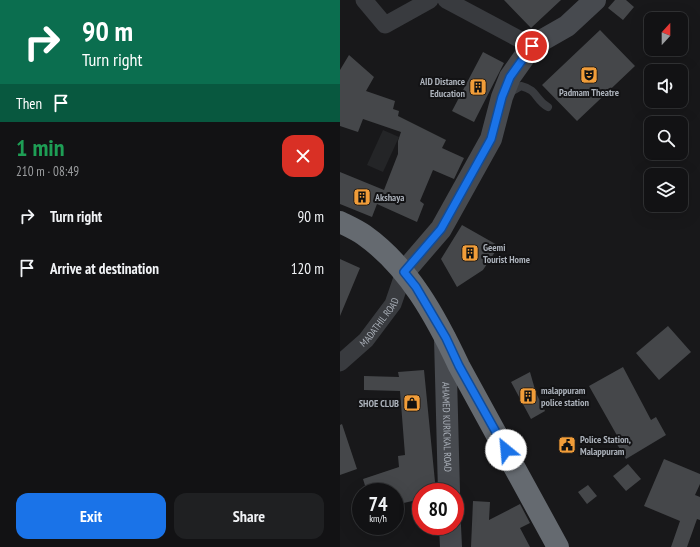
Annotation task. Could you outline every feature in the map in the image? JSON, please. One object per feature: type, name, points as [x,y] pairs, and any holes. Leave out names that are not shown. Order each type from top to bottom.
[{"type":"highway","points":[[340,222],[363,234],[384,251],[416,287],[446,338],[459,366],[558,547]]},
{"type":"street","points":[[364,0],[385,25],[430,0]]},
{"type":"street","points":[[446,0],[532,46]]},
{"type":"street","points":[[404,272],[441,229],[491,139],[502,97],[510,77],[532,46],[566,26],[595,0]]},
{"type":"street","name":"MADATHIL ROAD","points":[[340,363],[366,340],[393,304],[404,272]]},
{"type":"street","name":"AHAMED KURICKAL ROAD","points":[[446,338],[449,483]]},
{"type":"street","points":[[450,535],[451,547]]},
{"type":"lane","points":[[502,97],[521,86],[529,88],[538,95],[541,104],[548,107]]},
{"type":"shaded area","points":[[383,130],[399,137],[383,172],[367,165]]},
{"type":"building","points":[[504,0],[561,0],[531,28]]},
{"type":"building","points":[[615,0],[626,0],[634,7],[623,20],[608,8]]},
{"type":"building","name":"Padmam Theatre","points":[[600,30],[635,66],[577,121],[542,85]]},
{"type":"building","name":"AID Distance Education","points":[[483,52],[504,63],[474,122],[452,111]]},
{"type":"building","points":[[349,55],[374,77],[366,91],[395,101],[393,109],[399,111],[398,116],[446,140],[442,148],[464,158],[454,179],[433,170],[420,201],[424,204],[417,222],[377,204],[372,217],[340,204],[340,172],[384,190],[398,154],[398,141],[401,132],[363,119],[358,132],[340,126],[340,70]]},
{"type":"building","name":"Geemi Tourist Home","points":[[462,225],[499,246],[483,270],[457,287],[441,259]]},
{"type":"building","points":[[340,259],[360,268],[340,316]]},
{"type":"building","points":[[668,326],[691,352],[659,380],[636,353]]},
{"type":"building","points":[[623,367],[651,420],[656,417],[666,435],[626,459],[615,441],[619,439],[589,386]]},
{"type":"building","points":[[424,370],[435,483],[412,483],[412,501],[404,503],[404,483],[364,483],[363,479],[399,467],[398,456],[405,455],[400,391],[364,390],[364,376],[399,377],[398,372]]},
{"type":"building","name":"malappuram police station","points":[[530,372],[536,393],[545,411],[531,419],[511,382]]},
{"type":"building","points":[[342,424],[357,469],[340,475],[340,425]]},
{"type":"building","points":[[664,459],[700,474],[700,484],[695,495],[700,497],[700,520],[697,519],[687,547],[671,547],[680,521],[644,506]]},
{"type":"building","points":[[628,464],[641,479],[626,491],[613,476]]},
{"type":"building","points":[[588,485],[597,496],[587,504],[578,492]]},
{"type":"building","points":[[473,501],[490,502],[489,520],[520,504],[530,523],[520,528],[530,547],[471,547]]},
{"type":"place","name":"Padmam Theatre","points":[[589,75]]},
{"type":"place","name":"AID Distance Education","points":[[478,87]]},
{"type":"place","name":"Akshaya","points":[[362,197]]},
{"type":"place","name":"Geemi Tourist Home","points":[[470,253]]},
{"type":"place","name":"malappuram police station","points":[[528,396]]},
{"type":"place","name":"SHOE CLUB","points":[[412,403]]},
{"type":"place","name":"Police Station, Malappuram","points":[[567,445]]},
{"type":"route","points":[[506,450],[459,366],[446,338],[416,287],[404,272],[441,229],[491,139],[502,97],[510,77],[532,46]]}]
